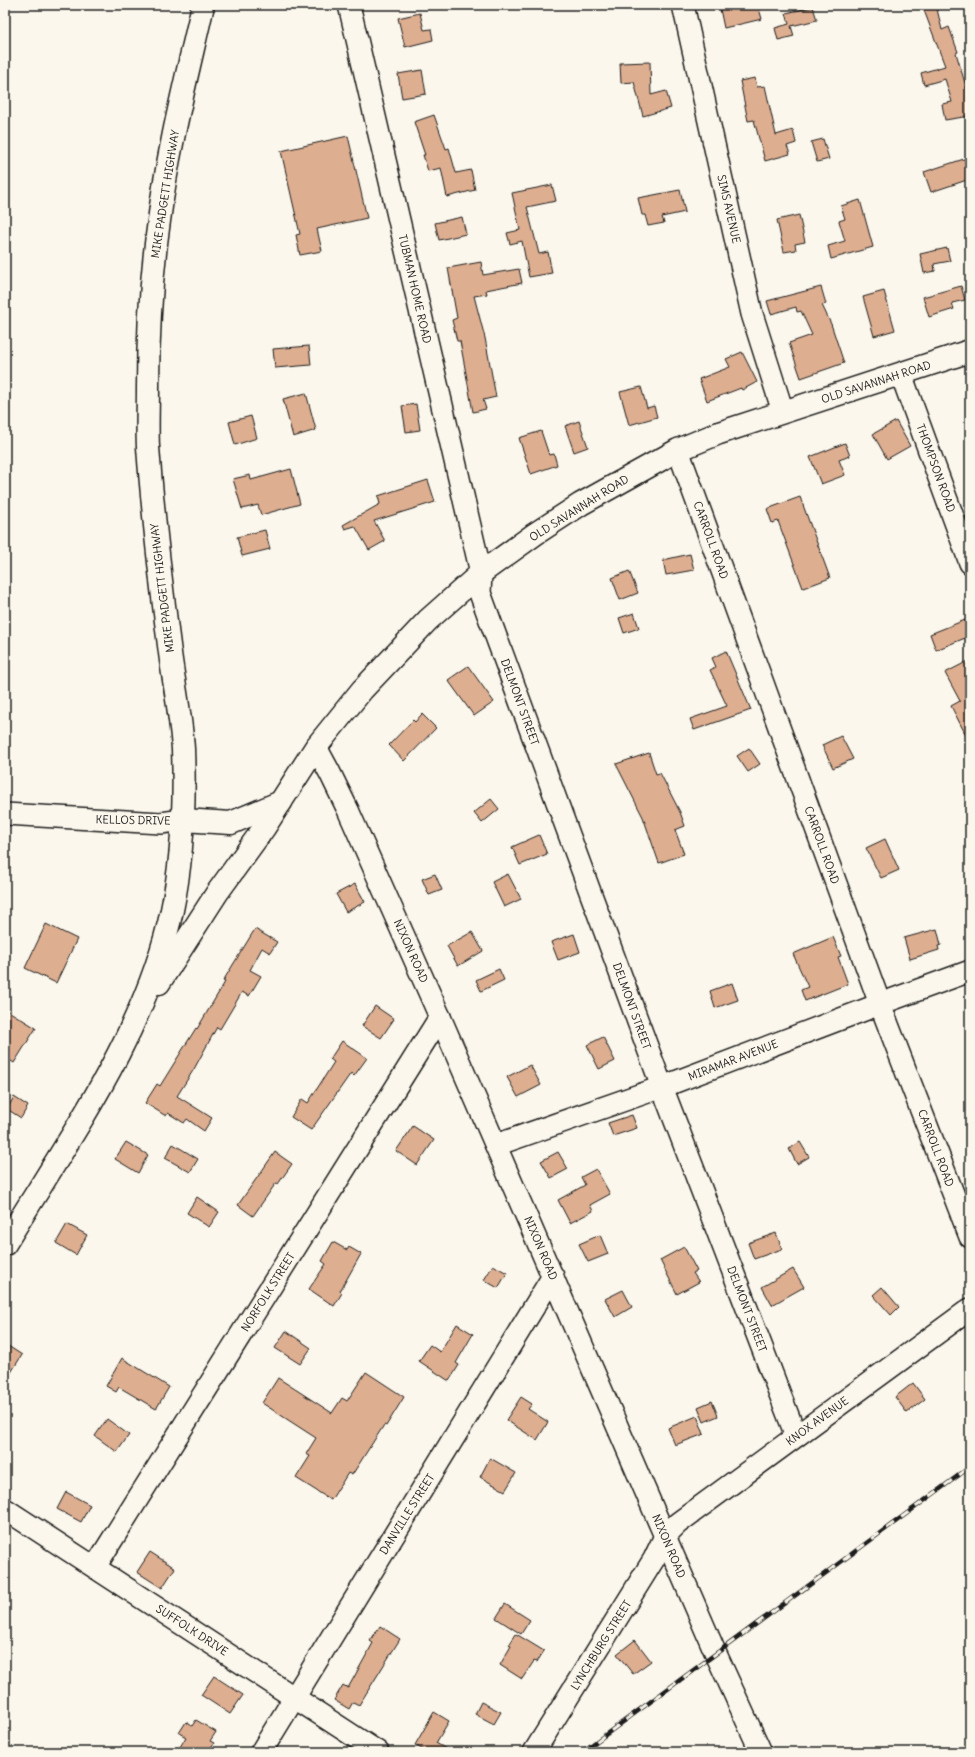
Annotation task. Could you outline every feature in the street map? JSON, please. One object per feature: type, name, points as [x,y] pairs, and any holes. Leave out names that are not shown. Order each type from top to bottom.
[{"type":"main road","name":"MIKE PADGETT HIGHWAY","points":[[5,1244],[109,1072],[134,1022],[150,982],[168,924],[180,862],[183,820],[183,746],[159,566],[148,442],[148,363],[151,287],[159,218],[203,5]]},
{"type":"main road","name":"OLD SAVANNAH ROAD","points":[[134,1022],[217,893],[264,828],[316,747],[362,690],[397,651],[428,620],[481,574],[534,534],[581,504],[678,450],[719,433],[970,351]]},
{"type":"main road","name":"KELLOS DRIVE","points":[[183,820],[231,823],[281,802]]},
{"type":"street","name":"TUBMAN HOME ROAD","points":[[349,5],[481,574]]},
{"type":"street","name":"SIMS AVENUE","points":[[683,5],[752,314],[783,412]]},
{"type":"street","name":"THOMPSON ROAD","points":[[901,374],[970,563]]},
{"type":"street","name":"CARROLL ROAD","points":[[678,450],[880,1004],[970,1237]]},
{"type":"street","name":"DELMONT STREET","points":[[481,574],[480,593],[662,1087],[796,1436]]},
{"type":"street","name":"NIXON ROAD","points":[[316,747],[348,810],[440,1017],[760,1752]]},
{"type":"street","name":"KELLOS DRIVE","points":[[5,814],[161,823],[183,820]]},
{"type":"street","name":"MIRAMAR AVENUE","points":[[496,1145],[662,1087],[970,971]]},
{"type":"street","name":"NORFOLK STREET","points":[[95,1567],[440,1017]]},
{"type":"street","name":"DANVILLE STREET","points":[[261,1752],[553,1276]]},
{"type":"street","name":"KNOX AVENUE","points":[[665,1536],[678,1523],[970,1309]]},
{"type":"street","name":"SUFFOLK DRIVE","points":[[5,1509],[378,1752]]},
{"type":"street","name":"LYNCHBURG STREET","points":[[534,1752],[654,1559],[665,1536]]},
{"type":"building","points":[[735,5],[758,5],[762,19],[724,28],[720,9]]},
{"type":"building","points":[[922,5],[936,5],[942,30],[949,27],[958,52],[956,53],[968,93],[970,116],[945,120],[942,104],[952,102],[945,79],[924,85],[921,73],[945,66]]},
{"type":"building","points":[[813,7],[817,20],[791,26],[794,36],[778,40],[775,28],[789,24],[786,13]]},
{"type":"building","points":[[420,13],[424,30],[431,29],[433,40],[405,47],[398,18]]},
{"type":"building","points":[[650,62],[651,95],[666,91],[671,108],[643,116],[634,82],[621,83],[620,63]]},
{"type":"building","points":[[422,70],[426,94],[402,98],[398,74]]},
{"type":"building","points":[[755,78],[757,87],[765,86],[776,135],[793,130],[796,143],[787,146],[790,154],[765,161],[754,120],[748,121],[740,81]]},
{"type":"building","points":[[434,115],[446,149],[449,148],[456,173],[471,170],[475,190],[447,197],[441,168],[428,171],[423,155],[425,155],[414,122]]},
{"type":"building","points":[[348,136],[367,218],[317,229],[322,251],[300,255],[296,235],[300,234],[281,151]]},
{"type":"building","points":[[823,139],[829,159],[817,162],[811,142]]},
{"type":"building","points":[[970,157],[970,179],[931,192],[924,172]]},
{"type":"building","points":[[552,185],[556,201],[527,207],[539,254],[548,252],[552,273],[529,277],[522,241],[510,244],[507,233],[520,230],[512,193]]},
{"type":"building","points":[[680,190],[685,212],[662,217],[664,223],[648,226],[645,215],[642,215],[638,198]]},
{"type":"building","points":[[860,200],[873,247],[831,259],[828,246],[845,241],[839,221],[845,219],[841,206]]},
{"type":"building","points":[[799,215],[805,242],[795,244],[796,250],[784,252],[777,220]]},
{"type":"building","points":[[462,217],[466,234],[439,240],[435,223]]},
{"type":"building","points":[[947,248],[950,261],[934,264],[935,271],[924,273],[920,254]]},
{"type":"building","points":[[481,262],[483,275],[519,269],[522,283],[486,290],[487,294],[474,296],[485,338],[496,397],[483,400],[486,409],[473,412],[460,341],[457,341],[452,320],[457,318],[448,268]]},
{"type":"building","points":[[961,286],[965,300],[952,303],[954,309],[929,317],[923,297]]},
{"type":"building","points":[[821,287],[826,304],[822,305],[831,324],[844,363],[801,378],[789,343],[812,335],[801,311],[797,312],[796,307],[771,314],[767,301]]},
{"type":"building","points":[[884,291],[895,330],[874,336],[863,297]]},
{"type":"building","points":[[309,346],[311,365],[275,368],[273,349]]},
{"type":"building","points":[[742,352],[757,382],[742,390],[741,388],[707,401],[699,379],[730,367],[726,359]]},
{"type":"building","points":[[641,387],[647,408],[654,406],[657,417],[629,425],[620,392]]},
{"type":"building","points":[[306,393],[316,430],[293,437],[283,399]]},
{"type":"building","points":[[416,404],[420,430],[406,432],[402,406]]},
{"type":"building","points":[[251,416],[257,438],[235,445],[229,422]]},
{"type":"building","points":[[579,421],[588,447],[574,452],[565,426]]},
{"type":"building","points":[[896,421],[910,446],[887,459],[873,434]]},
{"type":"building","points":[[541,431],[549,455],[554,454],[557,465],[531,474],[519,438]]},
{"type":"building","points":[[845,443],[850,456],[839,460],[845,475],[821,484],[810,457]]},
{"type":"building","points":[[291,469],[300,504],[261,515],[258,505],[242,509],[233,479],[250,475],[251,480]]},
{"type":"building","points":[[428,480],[435,502],[374,521],[385,541],[369,550],[355,526],[345,529],[343,525],[380,504],[378,496]]},
{"type":"building","points":[[800,497],[830,578],[803,588],[778,521],[772,523],[767,509]]},
{"type":"building","points":[[265,530],[270,549],[242,556],[237,537]]},
{"type":"building","points":[[690,554],[694,570],[666,575],[663,560]]},
{"type":"building","points":[[629,571],[638,593],[620,600],[612,578]]},
{"type":"building","points":[[634,613],[639,628],[624,633],[619,618]]},
{"type":"building","points":[[965,620],[970,636],[936,650],[930,634]]},
{"type":"building","points":[[726,651],[751,710],[694,730],[690,719],[727,706],[710,670],[716,667],[712,658]]},
{"type":"building","points":[[970,660],[970,743],[951,706],[960,701],[945,673]]},
{"type":"building","points":[[468,666],[494,702],[474,716],[448,680]]},
{"type":"building","points":[[422,714],[436,728],[404,761],[389,745],[413,720],[415,722]]},
{"type":"building","points":[[841,736],[853,759],[833,768],[822,745]]},
{"type":"building","points":[[749,748],[760,764],[748,772],[737,756]]},
{"type":"building","points":[[649,753],[656,774],[660,773],[680,812],[685,826],[675,830],[684,854],[659,863],[643,817],[616,764]]},
{"type":"building","points":[[491,799],[499,809],[482,823],[474,813]]},
{"type":"building","points":[[539,835],[547,854],[520,865],[512,847]]},
{"type":"building","points":[[885,839],[899,870],[881,878],[866,848]]},
{"type":"building","points":[[435,874],[442,890],[429,895],[422,879]]},
{"type":"building","points":[[508,874],[521,899],[504,907],[492,882]]},
{"type":"building","points":[[355,884],[365,902],[346,912],[336,894]]},
{"type":"building","points":[[46,924],[77,939],[56,983],[25,968]]},
{"type":"building","points":[[255,929],[277,942],[270,953],[262,948],[250,970],[261,976],[249,996],[242,992],[220,1029],[217,1027],[177,1096],[212,1118],[204,1131],[187,1119],[184,1123],[168,1113],[166,1116],[145,1103],[157,1084],[160,1086],[196,1028],[197,1029],[225,982],[223,981]]},
{"type":"building","points":[[937,929],[941,945],[938,946],[939,950],[910,959],[904,938]]},
{"type":"building","points":[[472,932],[483,951],[458,966],[447,946]]},
{"type":"building","points":[[574,934],[580,952],[558,960],[551,942]]},
{"type":"building","points":[[833,937],[841,956],[838,957],[848,984],[805,1001],[801,990],[808,987],[793,954]]},
{"type":"building","points":[[499,969],[504,980],[481,991],[476,980]]},
{"type":"building","points":[[732,983],[738,1000],[715,1008],[710,991]]},
{"type":"building","points":[[375,1006],[394,1019],[381,1038],[362,1026]]},
{"type":"building","points":[[5,1009],[36,1028],[14,1063],[5,1057]]},
{"type":"building","points":[[603,1037],[615,1061],[599,1069],[587,1045]]},
{"type":"building","points":[[342,1041],[367,1058],[354,1076],[351,1073],[311,1130],[291,1117],[302,1099],[308,1103],[334,1062],[330,1059]]},
{"type":"building","points":[[530,1065],[541,1085],[518,1097],[507,1077]]},
{"type":"building","points":[[14,1097],[28,1106],[21,1118],[7,1109]]},
{"type":"building","points":[[632,1115],[637,1128],[613,1136],[608,1123]]},
{"type":"building","points":[[413,1126],[434,1140],[417,1165],[396,1151]]},
{"type":"building","points":[[126,1142],[148,1155],[138,1173],[115,1159]]},
{"type":"building","points":[[800,1142],[809,1157],[797,1164],[789,1149]]},
{"type":"building","points":[[173,1144],[198,1159],[190,1172],[165,1158]]},
{"type":"building","points":[[275,1152],[292,1164],[278,1184],[276,1183],[253,1216],[238,1205]]},
{"type":"building","points":[[558,1152],[568,1169],[551,1178],[541,1161]]},
{"type":"building","points":[[596,1169],[610,1194],[590,1205],[593,1211],[570,1223],[558,1200],[585,1185],[581,1177]]},
{"type":"building","points":[[197,1197],[219,1212],[209,1227],[187,1213]]},
{"type":"building","points":[[67,1224],[87,1235],[76,1255],[56,1243]]},
{"type":"building","points":[[776,1233],[782,1249],[754,1259],[748,1243]]},
{"type":"building","points":[[600,1235],[608,1254],[588,1262],[579,1244]]},
{"type":"building","points":[[333,1242],[347,1250],[349,1247],[361,1254],[340,1291],[342,1293],[334,1306],[309,1289],[326,1264],[322,1261]]},
{"type":"building","points":[[684,1247],[697,1271],[693,1273],[699,1282],[677,1294],[660,1260]]},
{"type":"building","points":[[493,1265],[507,1273],[498,1288],[484,1280]]},
{"type":"building","points":[[793,1269],[804,1287],[772,1305],[762,1287]]},
{"type":"building","points":[[882,1287],[899,1307],[891,1315],[873,1295]]},
{"type":"building","points":[[623,1290],[632,1307],[615,1317],[605,1299]]},
{"type":"building","points":[[457,1324],[473,1334],[456,1363],[459,1365],[449,1381],[419,1361],[430,1345],[440,1352]]},
{"type":"building","points":[[286,1331],[311,1348],[300,1364],[275,1348]]},
{"type":"building","points":[[5,1344],[22,1355],[5,1382]]},
{"type":"building","points":[[122,1358],[169,1387],[156,1409],[119,1387],[116,1392],[106,1386]]},
{"type":"building","points":[[366,1372],[404,1397],[352,1475],[348,1473],[331,1500],[296,1478],[310,1456],[306,1454],[316,1438],[262,1403],[278,1378],[332,1413],[342,1398],[347,1401]]},
{"type":"building","points":[[913,1383],[925,1399],[907,1413],[895,1397]]},
{"type":"building","points":[[521,1397],[532,1404],[528,1409],[548,1422],[537,1440],[506,1420]]},
{"type":"building","points":[[712,1401],[718,1416],[704,1422],[698,1407]]},
{"type":"building","points":[[697,1416],[704,1434],[675,1445],[668,1428]]},
{"type":"building","points":[[107,1419],[129,1435],[117,1452],[95,1436]]},
{"type":"building","points":[[490,1458],[516,1473],[505,1491],[480,1477]]},
{"type":"building","points":[[66,1492],[90,1505],[81,1522],[57,1509]]},
{"type":"building","points":[[150,1552],[175,1568],[162,1588],[137,1572]]},
{"type":"building","points":[[505,1604],[530,1620],[521,1634],[496,1618]]},
{"type":"building","points":[[380,1626],[400,1639],[359,1705],[353,1702],[349,1709],[334,1700],[343,1685],[348,1688],[373,1643],[370,1641]]},
{"type":"building","points":[[516,1634],[544,1651],[537,1662],[534,1661],[522,1679],[500,1665]]},
{"type":"building","points":[[635,1640],[651,1661],[633,1674],[617,1654]]},
{"type":"building","points":[[214,1676],[243,1695],[230,1714],[201,1695]]},
{"type":"building","points":[[481,1702],[501,1712],[494,1724],[475,1714]]},
{"type":"building","points":[[434,1712],[449,1721],[436,1743],[451,1752],[427,1752],[415,1745]]},
{"type":"building","points":[[196,1720],[216,1732],[210,1741],[214,1743],[208,1752],[177,1752],[186,1737],[179,1733],[186,1722],[192,1726]]},
{"type":"railway","points":[[582,1752],[970,1467]]}]
